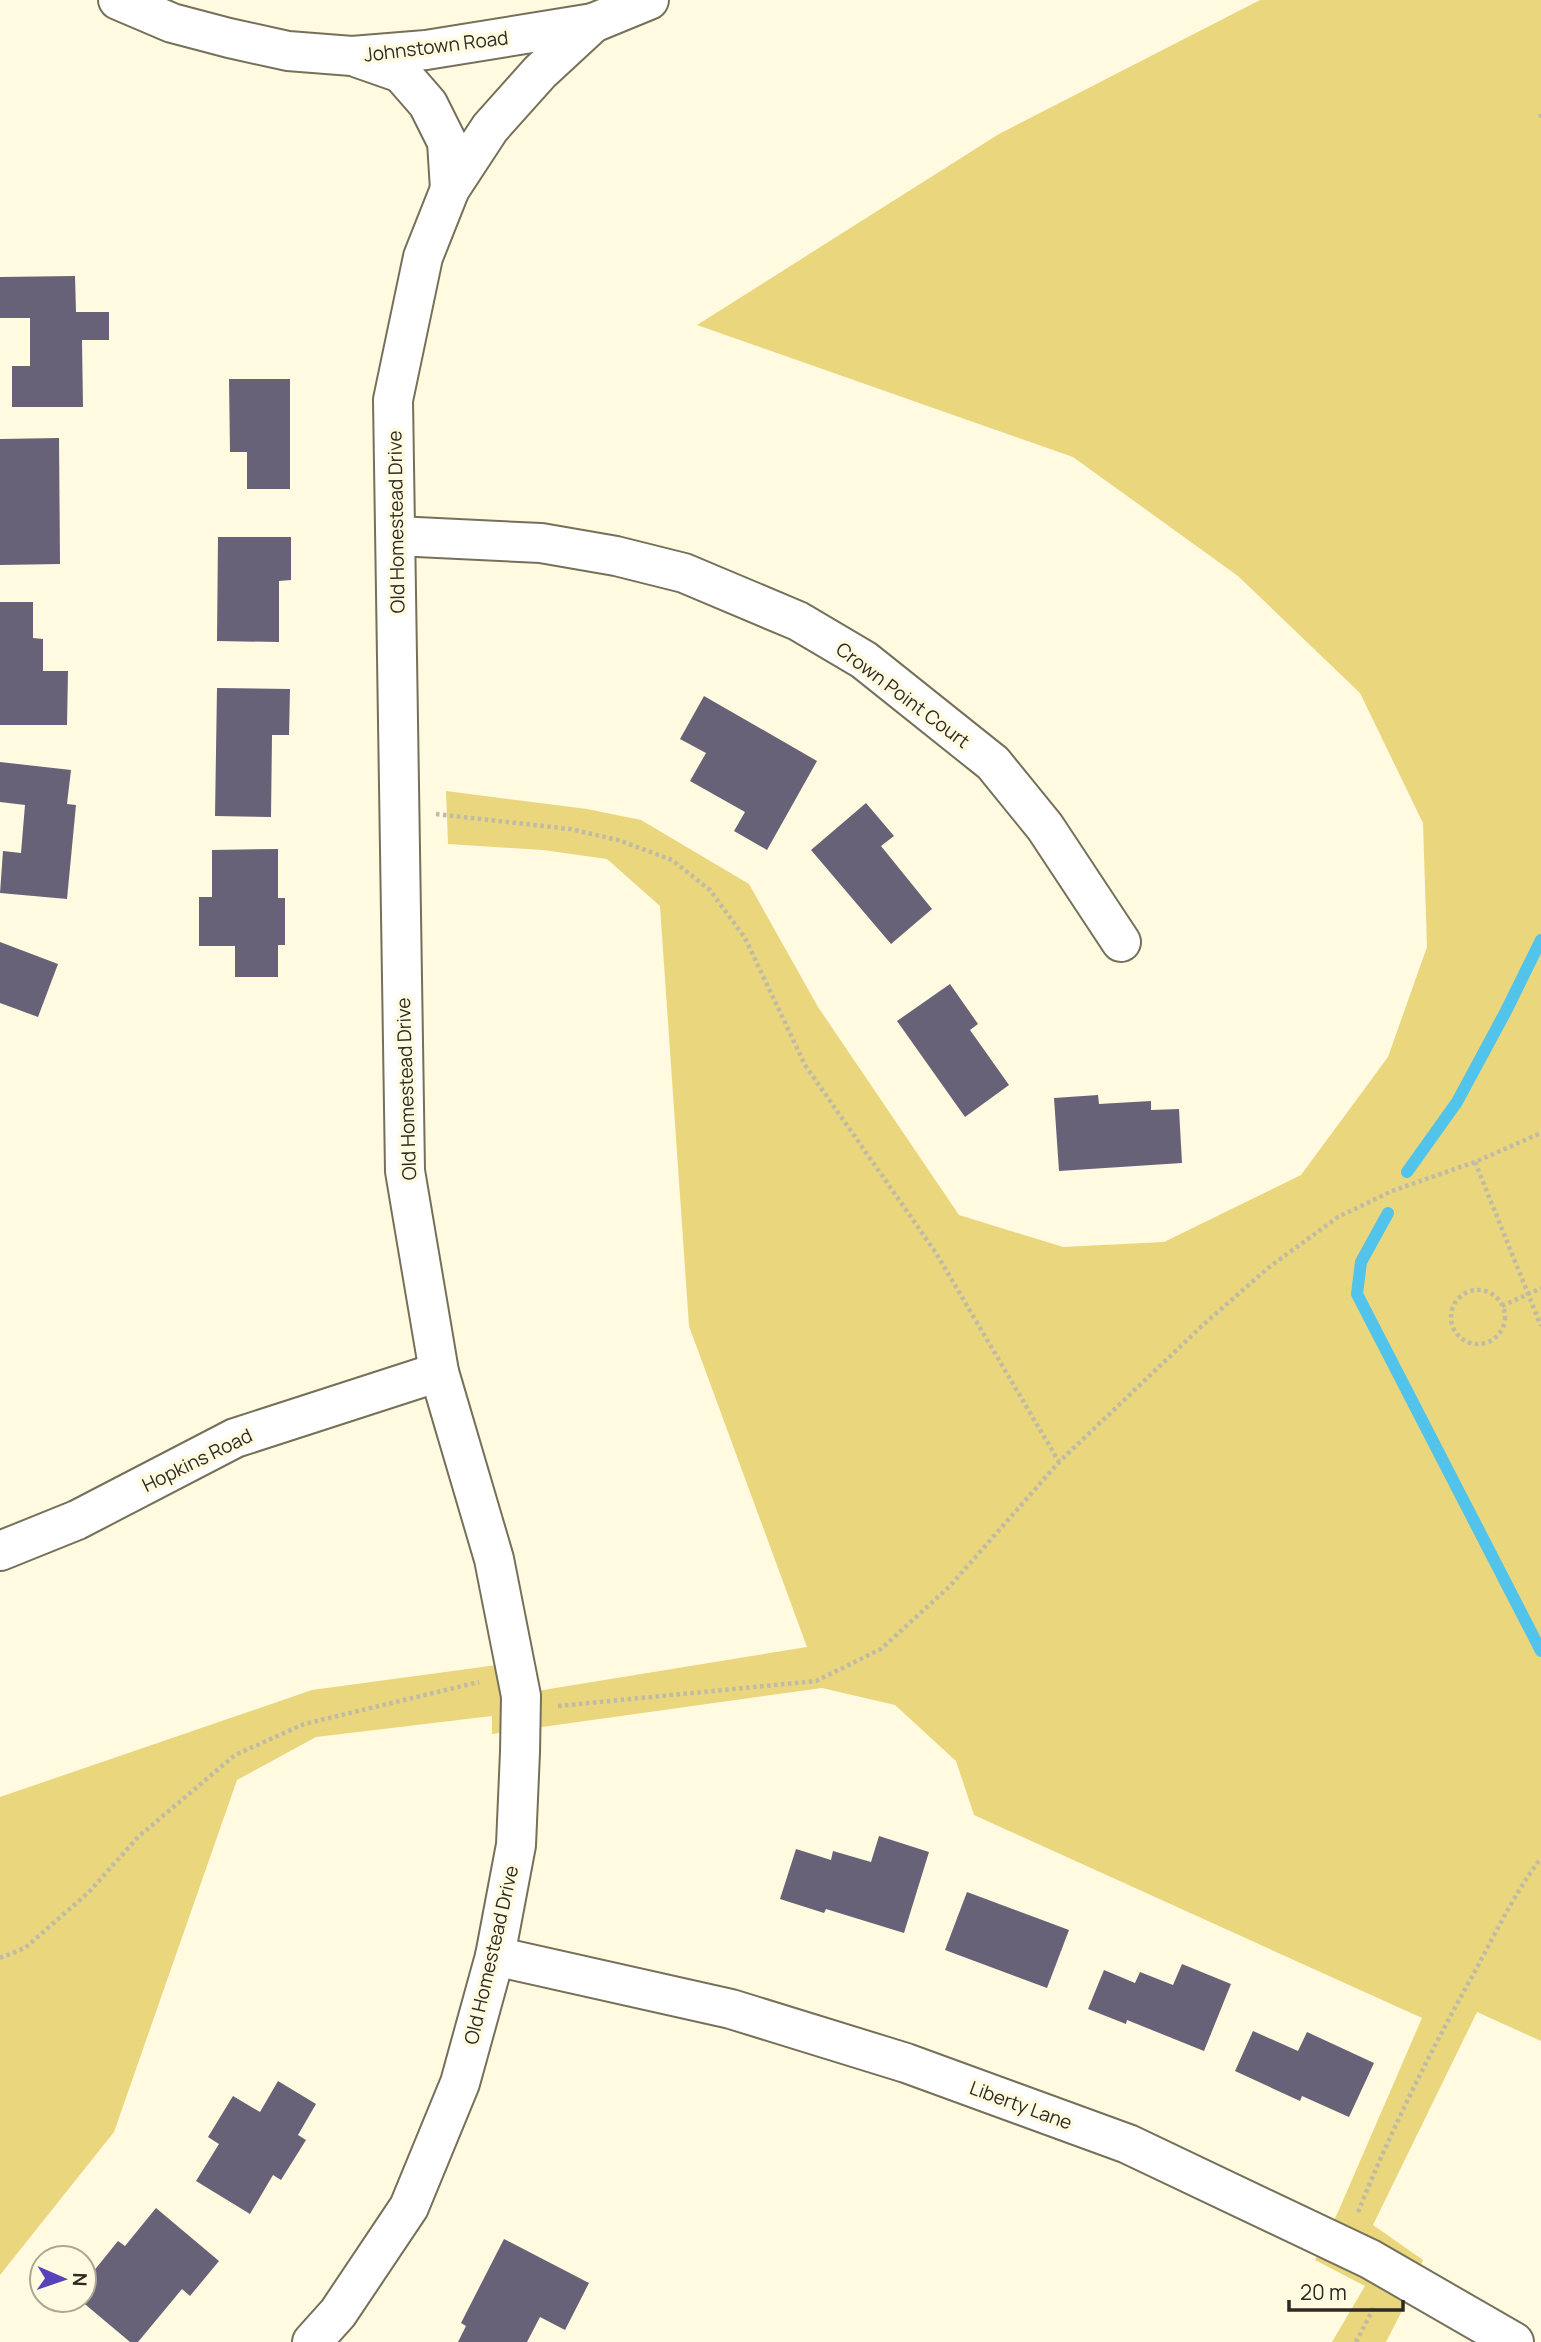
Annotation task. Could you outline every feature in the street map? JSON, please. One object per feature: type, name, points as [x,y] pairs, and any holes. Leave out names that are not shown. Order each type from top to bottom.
[{"type":"street","name":"Johnstown Road","points":[[118,0],[172,23],[229,38],[288,51],[352,56],[426,50],[593,23]]},
{"type":"street","name":"Old Homestead Drive","points":[[313,2342],[338,2313],[409,2207],[460,2083],[495,1956],[516,1845],[521,1696],[495,1559],[439,1372],[405,1171],[393,400],[423,257],[450,189],[490,128],[540,72],[593,23],[649,0]]},
{"type":"street","points":[[352,56],[401,73],[428,104],[447,142],[450,189]]},
{"type":"street","name":"Crown Point Court","points":[[396,536],[541,543],[616,556],[684,573],[797,621],[864,660],[993,763],[1045,827],[1121,942]]},
{"type":"street","name":"Hopkins Road","points":[[0,1551],[77,1520],[235,1438],[439,1372]]},
{"type":"street","name":"Liberty Lane","points":[[495,1956],[731,2008],[906,2063],[1128,2144],[1370,2259],[1514,2342]]},
{"type":"path","points":[[400,811],[570,829],[618,841],[671,860],[710,890],[745,938],[805,1065],[936,1253],[1059,1462]]},
{"type":"path","points":[[0,1958],[25,1948],[89,1892],[138,1837],[235,1755],[304,1724],[490,1679],[547,1707],[816,1681],[881,1649],[950,1586],[1059,1462],[1203,1324],[1268,1268],[1338,1217],[1392,1191],[1475,1162],[1541,1133]]},
{"type":"path","points":[[1475,1162],[1541,1326]]},
{"type":"path","points":[[1502,1306],[1541,1288]]},
{"type":"path","points":[[1471,1291],[1490,1293],[1502,1306],[1505,1314],[1502,1331],[1489,1342],[1472,1344],[1464,1341],[1453,1328],[1452,1310],[1463,1295],[1471,1291]]},
{"type":"path","points":[[1356,2342],[1381,2294],[1355,2220],[1381,2155],[1462,1994],[1523,1882],[1541,1858]]},
{"type":"shaded area","points":[[1260,0],[1541,0],[1541,2041],[1477,2012],[1373,2225],[1423,2260],[1386,2342],[1332,2342],[1365,2286],[1315,2260],[1422,2018],[974,1815],[956,1761],[895,1705],[822,1688],[492,1734],[492,1716],[316,1737],[237,1780],[114,2132],[0,2275],[0,1797],[312,1690],[534,1660],[537,1691],[807,1647],[689,1326],[660,906],[607,859],[543,850],[448,844],[446,791],[587,809],[641,820],[749,884],[818,1007],[959,1215],[1063,1247],[1164,1242],[1301,1175],[1388,1057],[1427,947],[1423,823],[1360,693],[1238,576],[1073,457],[697,325],[999,134]]},
{"type":"building","points":[[75,276],[76,312],[109,312],[109,340],[82,340],[83,407],[12,407],[12,366],[30,366],[30,318],[0,318],[0,277]]},
{"type":"building","points":[[229,379],[290,379],[290,489],[247,489],[247,452],[230,452]]},
{"type":"building","points":[[59,438],[60,564],[0,565],[0,439]]},
{"type":"building","points":[[218,537],[291,537],[291,580],[279,581],[279,642],[217,641]]},
{"type":"building","points":[[0,602],[33,602],[33,638],[43,639],[43,671],[68,671],[67,725],[0,725]]},
{"type":"building","points":[[217,688],[290,689],[289,735],[272,735],[271,817],[215,816]]},
{"type":"building","points":[[704,696],[817,761],[767,850],[734,831],[745,812],[690,781],[706,753],[680,739]]},
{"type":"building","points":[[0,762],[71,770],[67,804],[76,805],[67,899],[0,893],[3,851],[21,853],[25,805],[0,802]]},
{"type":"building","points":[[866,803],[894,836],[881,846],[932,909],[891,944],[811,850]]},
{"type":"building","points":[[278,849],[278,898],[285,898],[285,945],[278,945],[278,977],[235,977],[235,946],[199,946],[199,897],[212,897],[212,850]]},
{"type":"building","points":[[0,942],[58,964],[38,1017],[0,1003]]},
{"type":"building","points":[[950,984],[978,1024],[970,1030],[1009,1085],[965,1117],[897,1021]]},
{"type":"building","points":[[1098,1095],[1099,1104],[1151,1101],[1151,1110],[1179,1109],[1182,1163],[1059,1171],[1054,1098]]},
{"type":"building","points":[[879,1836],[929,1852],[904,1933],[826,1909],[824,1913],[780,1899],[796,1849],[831,1860],[833,1851],[871,1862]]},
{"type":"building","points":[[967,1892],[1069,1930],[1047,1988],[945,1950]]},
{"type":"building","points":[[1182,1964],[1231,1984],[1204,2051],[1127,2020],[1126,2024],[1088,2009],[1104,1970],[1135,1983],[1140,1972],[1173,1985]]},
{"type":"building","points":[[1253,2031],[1298,2051],[1307,2032],[1374,2063],[1349,2117],[1302,2096],[1300,2101],[1235,2071]]},
{"type":"building","points":[[278,2081],[316,2104],[298,2135],[306,2140],[281,2180],[273,2175],[250,2214],[196,2181],[219,2144],[208,2137],[233,2096],[260,2112]]},
{"type":"building","points":[[156,2208],[219,2261],[190,2296],[182,2289],[138,2342],[130,2342],[97,2314],[98,2266],[118,2241],[125,2246]]},
{"type":"building","points":[[504,2239],[589,2283],[565,2330],[540,2317],[527,2342],[458,2342],[466,2326],[461,2323]]},
{"type":"waterway","points":[[1407,1172],[1457,1102],[1541,940]]},
{"type":"waterway","points":[[1388,1213],[1361,1262],[1357,1294],[1541,1651]]}]
